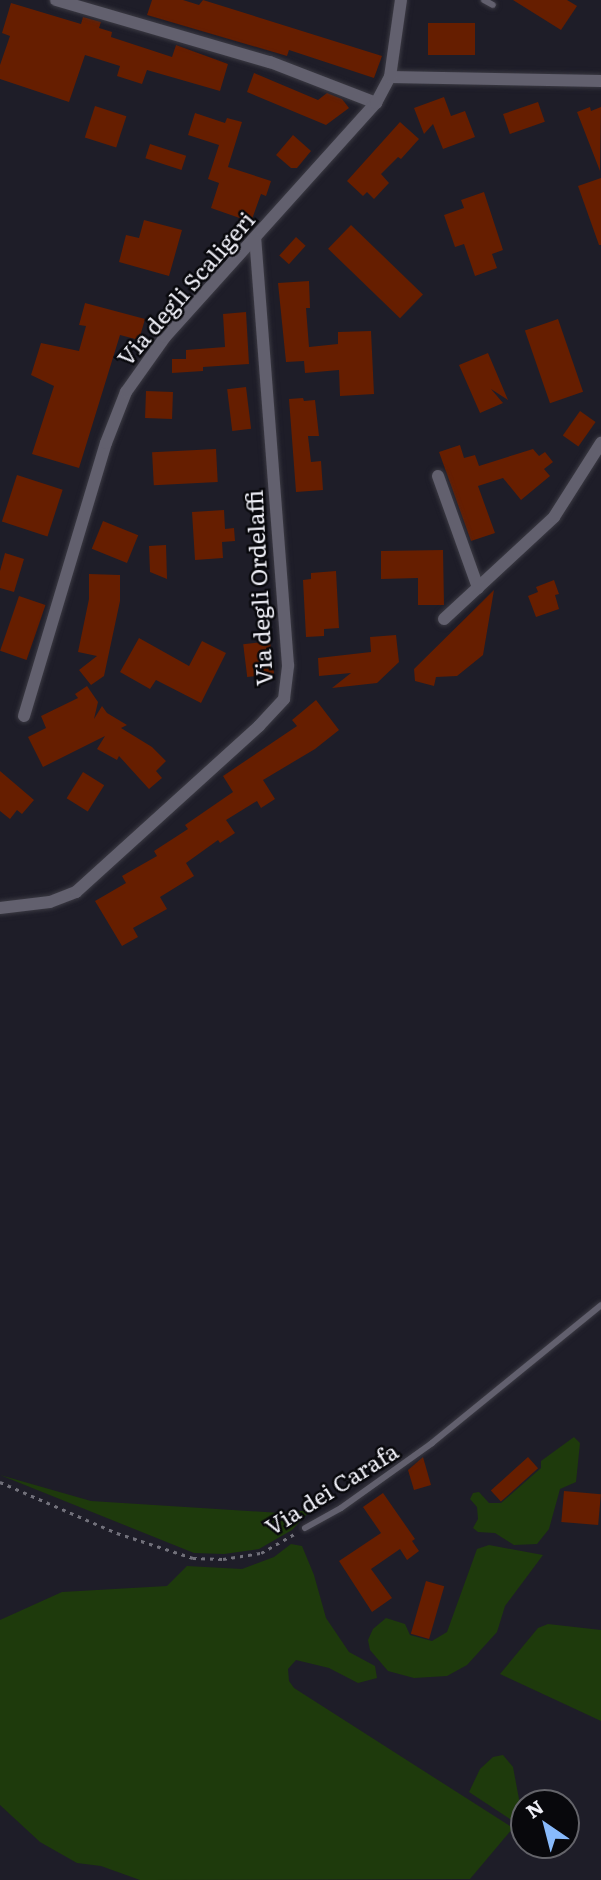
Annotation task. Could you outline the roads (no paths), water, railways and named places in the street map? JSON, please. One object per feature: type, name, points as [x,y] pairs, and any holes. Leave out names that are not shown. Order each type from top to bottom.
[{"type":"street","points":[[56,0],[270,62],[376,103]]},
{"type":"street","name":"Via degli Scaligeri","points":[[24,716],[106,443],[122,400],[165,337],[376,103],[390,77],[401,0]]},
{"type":"street","points":[[390,77],[601,81]]},
{"type":"street","name":"Via degli Ordelaffi","points":[[0,908],[50,902],[76,892],[259,726],[284,699],[288,665],[255,239]]},
{"type":"street","points":[[444,620],[554,517],[601,443]]},
{"type":"street","points":[[438,476],[478,589]]},
{"type":"lane","points":[[484,0],[493,5]]},
{"type":"lane","name":"Via dei Carafa","points":[[305,1528],[341,1508],[432,1443],[601,1305]]}]
